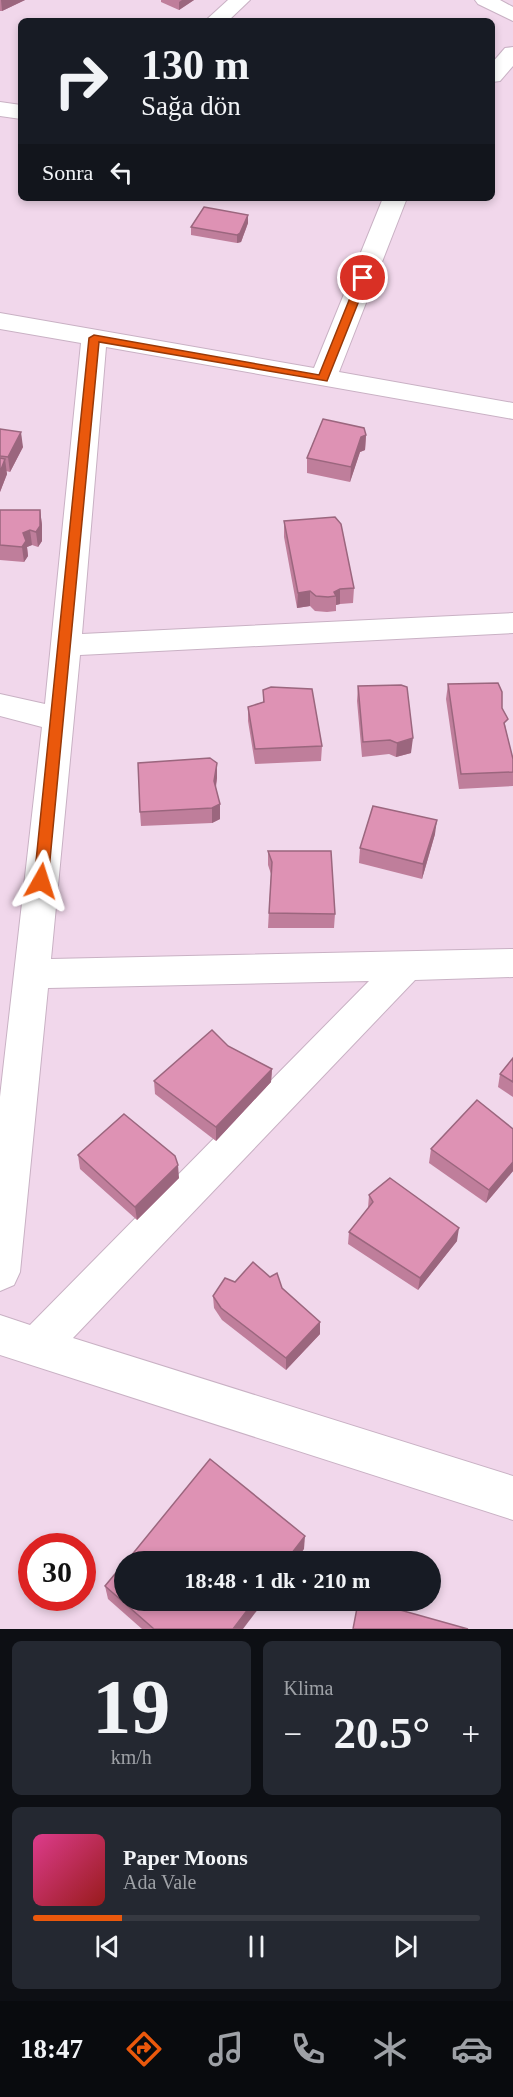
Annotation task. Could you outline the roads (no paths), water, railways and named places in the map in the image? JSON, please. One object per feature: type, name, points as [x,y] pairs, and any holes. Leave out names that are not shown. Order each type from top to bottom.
[{"type":"street","points":[[219,18],[240,0]]},
{"type":"street","points":[[485,0],[513,15]]},
{"type":"street","points":[[495,72],[513,53]]},
{"type":"street","points":[[0,109],[18,112]]},
{"type":"street","points":[[323,379],[394,201]]},
{"type":"street","points":[[0,321],[513,411]]},
{"type":"street","points":[[0,1272],[59,719],[94,338]]},
{"type":"street","points":[[66,645],[513,623]]},
{"type":"street","points":[[0,705],[59,719]]},
{"type":"street","points":[[31,974],[513,963]]},
{"type":"street","points":[[405,966],[18,1341],[513,1498]]}]
